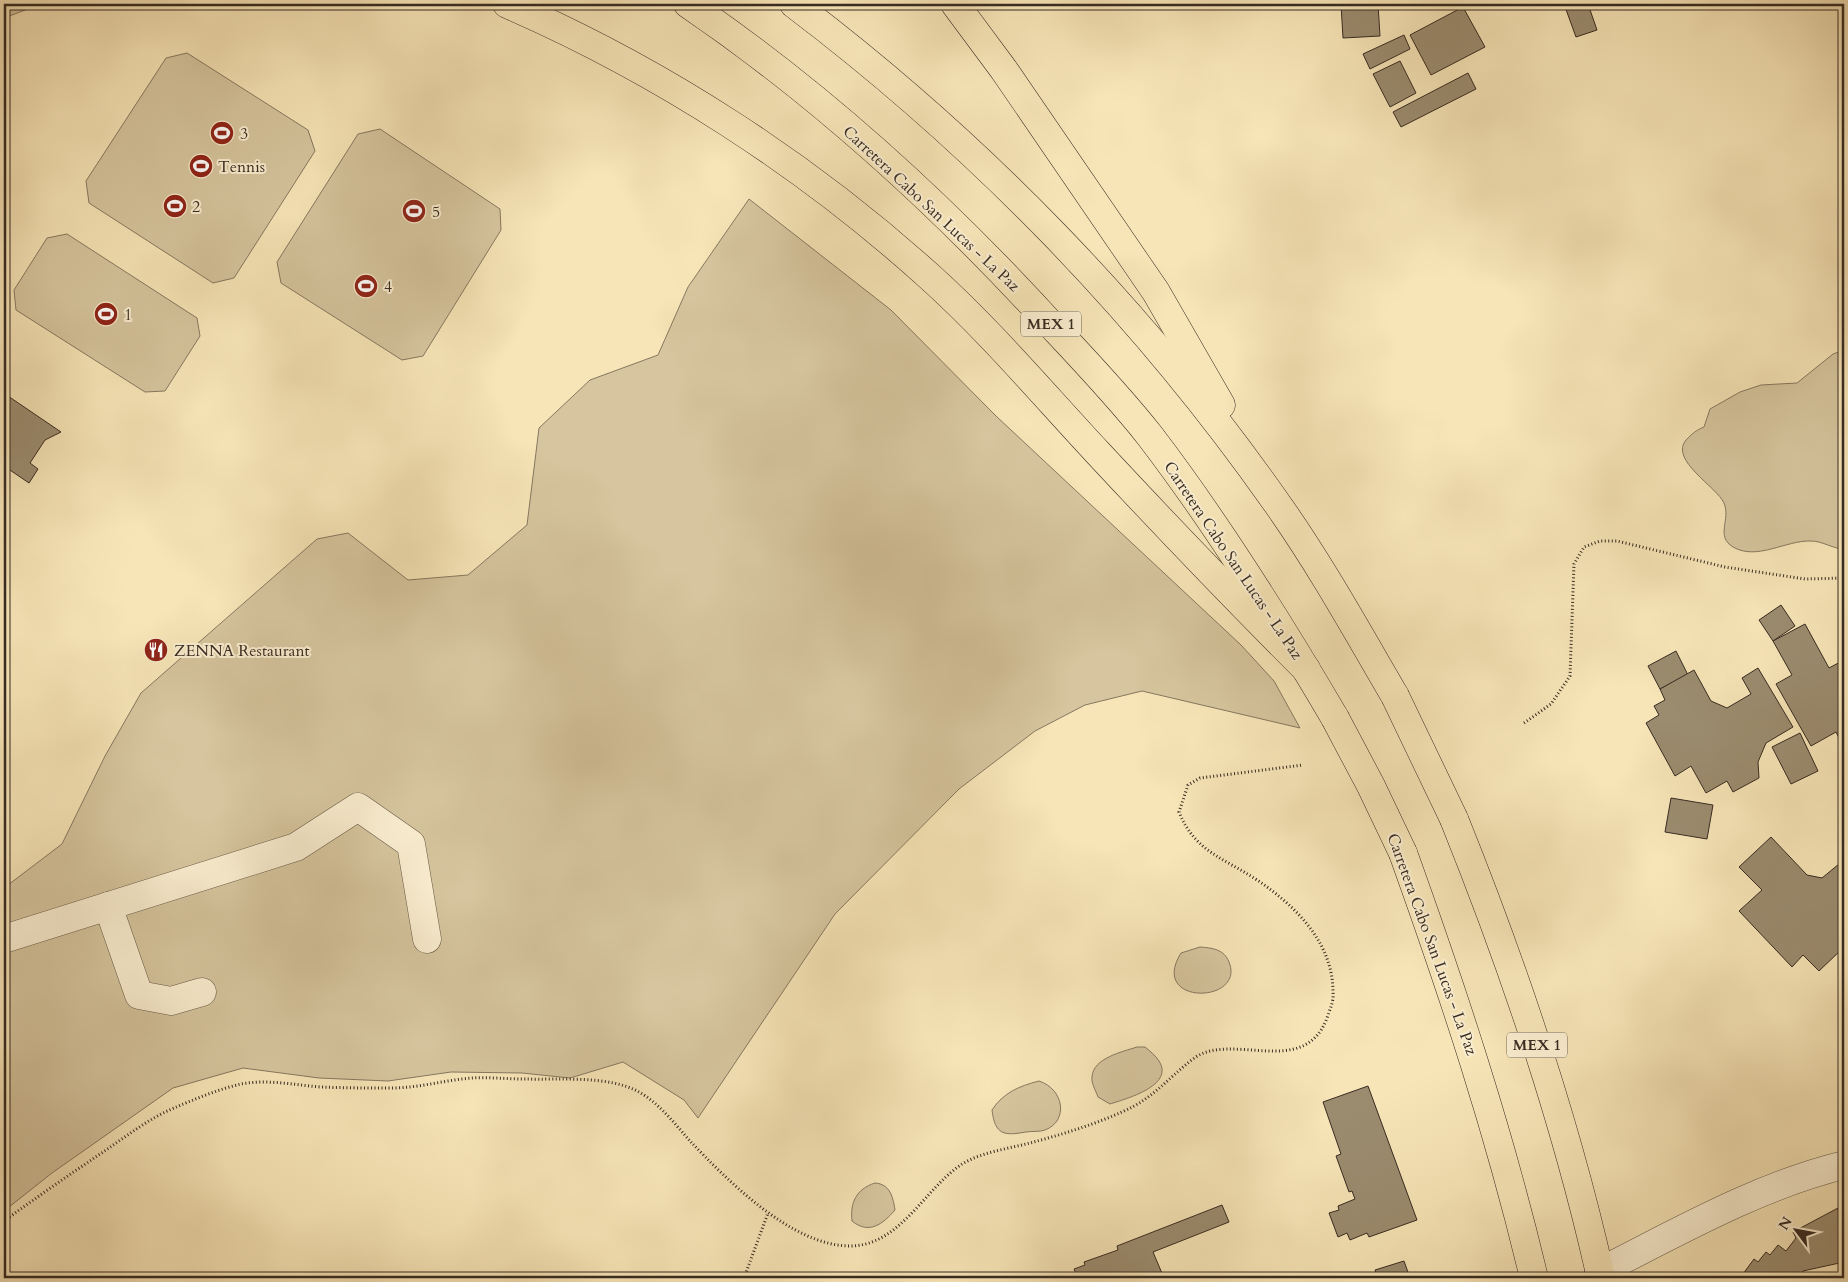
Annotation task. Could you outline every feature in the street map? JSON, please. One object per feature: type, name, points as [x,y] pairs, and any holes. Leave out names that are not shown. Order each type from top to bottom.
[{"type":"highway","points":[[507,4],[550,22],[662,83],[757,141],[857,214],[932,278],[1008,355],[1191,554],[1306,669]]},
{"type":"highway","name":"Carretera Cabo San Lucas - La Paz","points":[[688,4],[802,88],[996,263],[1149,435],[1198,502],[1306,669],[1335,718],[1372,786],[1403,853],[1470,1043],[1507,1166],[1534,1278]]},
{"type":"highway","name":"MEX 1","points":[[794,4],[900,89],[1033,212],[1122,306],[1186,383],[1277,504],[1396,696],[1454,819],[1491,911],[1542,1058],[1600,1275]]},
{"type":"highway","points":[[955,4],[1021,94],[1156,292],[1277,504]]},
{"type":"street","points":[[4,939],[296,847],[358,807],[411,844],[427,939]]},
{"type":"street","points":[[108,906],[138,996],[171,1001],[202,992]]},
{"type":"street","points":[[1600,1275],[1703,1219],[1774,1189],[1844,1165]]},
{"type":"path","points":[[1524,723],[1551,704],[1570,676],[1574,564],[1584,547],[1600,541],[1617,541],[1725,568],[1805,579],[1844,578]]},
{"type":"path","points":[[4,1221],[132,1132],[171,1109],[240,1084],[271,1082],[322,1087],[400,1088],[471,1078],[603,1081],[638,1091],[666,1115],[706,1158],[768,1213],[813,1239],[851,1246],[879,1239],[895,1228],[957,1167],[975,1157],[1044,1139],[1120,1113],[1150,1098],[1196,1056],[1211,1050],[1277,1051],[1303,1046],[1314,1040],[1324,1025],[1334,998],[1331,963],[1312,929],[1289,904],[1257,880],[1198,845],[1185,828],[1178,812],[1188,785],[1200,778],[1303,765]]},
{"type":"path","points":[[744,1278],[768,1213]]},
{"type":"shaded area","points":[[4,4],[41,4],[4,18]]},
{"type":"shaded area","name":"Tennis","points":[[187,53],[308,130],[315,151],[234,278],[213,283],[89,203],[86,181],[166,58]]},
{"type":"shaded area","points":[[380,129],[500,209],[501,230],[423,356],[402,360],[281,283],[277,262],[358,134]]},
{"type":"shaded area","points":[[749,199],[891,310],[996,416],[1241,645],[1274,681],[1300,728],[1142,691],[1085,705],[1035,731],[959,789],[835,914],[698,1118],[684,1100],[623,1062],[570,1078],[522,1073],[451,1072],[388,1081],[319,1078],[243,1068],[173,1088],[52,1173],[4,1211],[4,888],[62,844],[105,756],[141,693],[317,539],[348,533],[408,580],[468,575],[527,525],[539,428],[590,380],[658,355],[688,287]]},
{"type":"shaded area","points":[[67,234],[197,318],[200,336],[165,391],[145,392],[16,310],[14,290],[47,238]]},
{"type":"shaded area","points":[[1844,350],[1844,549],[1811,541],[1792,543],[1752,552],[1742,551],[1733,547],[1725,538],[1726,509],[1724,503],[1689,465],[1682,448],[1686,440],[1694,432],[1704,427],[1710,409],[1740,392],[1761,385],[1797,383],[1833,354]]},
{"type":"shaded area","points":[[1200,947],[1221,952],[1229,962],[1230,976],[1224,986],[1213,992],[1199,993],[1186,990],[1177,983],[1174,970],[1181,953]]},
{"type":"shaded area","points":[[1137,1047],[1145,1047],[1158,1059],[1162,1070],[1160,1078],[1146,1090],[1110,1104],[1098,1097],[1092,1079],[1097,1065],[1109,1057]]},
{"type":"shaded area","points":[[1039,1081],[1054,1091],[1058,1098],[1060,1113],[1058,1120],[1053,1126],[1043,1131],[1012,1134],[998,1129],[995,1125],[992,1110],[996,1104],[1012,1091]]},
{"type":"shaded area","points":[[875,1183],[884,1186],[890,1192],[895,1210],[881,1223],[875,1226],[864,1227],[852,1221],[853,1203],[863,1189]]},
{"type":"building","points":[[1341,4],[1378,4],[1380,36],[1343,38]]},
{"type":"building","points":[[1564,4],[1588,4],[1597,30],[1576,37]]},
{"type":"building","points":[[1463,7],[1485,47],[1431,75],[1410,35]]},
{"type":"building","points":[[1404,35],[1410,49],[1370,69],[1363,54]]},
{"type":"building","points":[[1400,61],[1416,93],[1390,107],[1373,74]]},
{"type":"building","points":[[1468,73],[1476,89],[1401,127],[1393,112]]},
{"type":"building","points":[[5,394],[61,432],[45,440],[30,463],[38,469],[29,483],[4,466]]},
{"type":"building","points":[[1781,605],[1795,626],[1773,641],[1759,620]]},
{"type":"building","points":[[1805,624],[1829,668],[1844,660],[1844,740],[1841,742],[1836,732],[1811,746],[1776,684],[1792,675],[1773,641]]},
{"type":"building","points":[[1676,651],[1688,675],[1660,689],[1648,666]]},
{"type":"building","points":[[1758,668],[1793,727],[1766,743],[1758,762],[1759,778],[1733,792],[1727,781],[1706,793],[1691,766],[1675,776],[1646,723],[1659,715],[1654,706],[1665,700],[1660,689],[1694,670],[1711,701],[1727,708],[1751,694],[1742,678]]},
{"type":"building","points":[[1800,733],[1818,771],[1791,784],[1772,747]]},
{"type":"building","points":[[1671,798],[1713,805],[1707,839],[1665,832]]},
{"type":"building","points":[[1771,837],[1807,875],[1822,878],[1839,864],[1844,863],[1844,953],[1841,950],[1819,971],[1803,955],[1792,967],[1739,911],[1762,890],[1739,867]]},
{"type":"building","points":[[1368,1086],[1417,1220],[1369,1237],[1367,1233],[1350,1240],[1347,1233],[1338,1237],[1329,1213],[1339,1210],[1338,1206],[1355,1199],[1352,1191],[1349,1192],[1336,1156],[1341,1154],[1323,1102]]},
{"type":"building","points":[[1222,1205],[1229,1222],[1153,1252],[1164,1278],[1078,1278],[1074,1269],[1085,1265],[1084,1262],[1118,1250],[1117,1246]]},
{"type":"building","points":[[1838,1208],[1839,1217],[1844,1222],[1844,1262],[1803,1271],[1805,1278],[1740,1278],[1754,1259],[1758,1262],[1766,1252],[1770,1255],[1778,1245],[1786,1251],[1796,1238],[1793,1232]]},
{"type":"building","points":[[1404,1261],[1410,1278],[1378,1278],[1375,1270]]},
{"type":"place","name":"3","points":[[222,133]]},
{"type":"place","name":"Tennis","points":[[201,166]]},
{"type":"place","name":"2","points":[[175,206]]},
{"type":"place","name":"5","points":[[414,211]]},
{"type":"place","name":"4","points":[[366,286]]},
{"type":"place","name":"1","points":[[106,314]]},
{"type":"place","name":"ZENNA Restaurant","points":[[156,650]]}]
